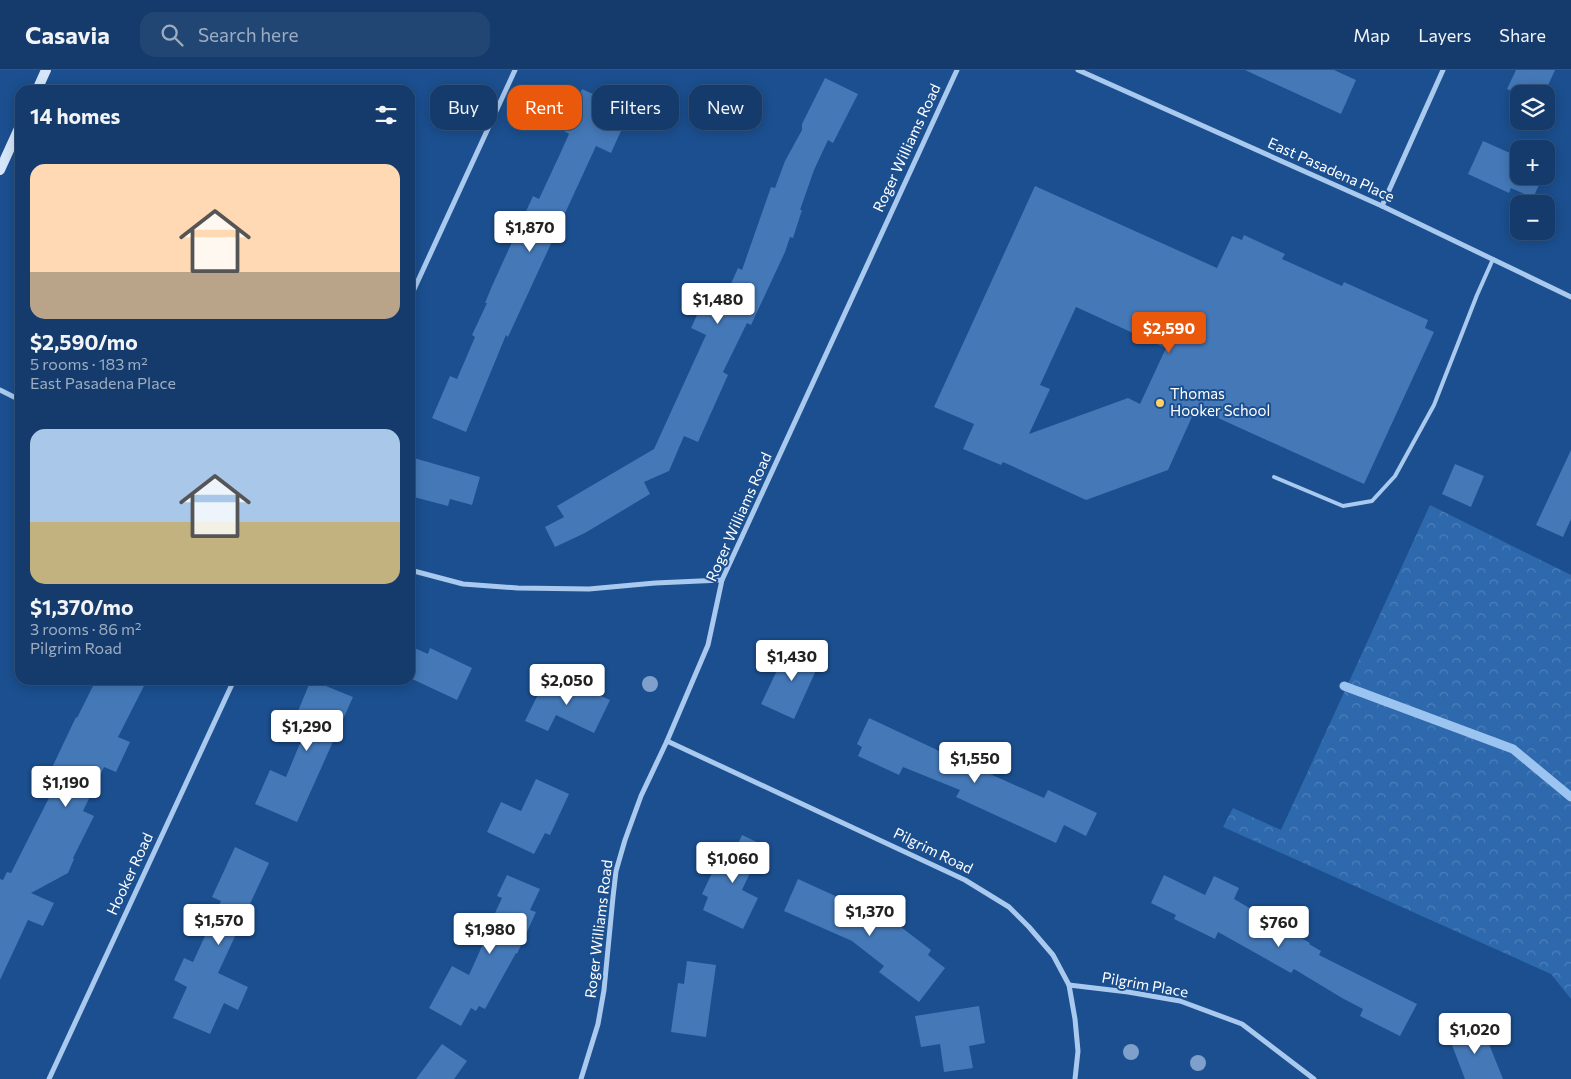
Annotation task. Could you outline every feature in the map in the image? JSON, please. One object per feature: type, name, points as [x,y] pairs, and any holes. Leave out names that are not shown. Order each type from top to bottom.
[{"type":"main road","points":[[39,85],[46,70]]},
{"type":"main road","points":[[0,170],[15,137]]},
{"type":"street","points":[[415,287],[515,70]]},
{"type":"street","name":"Roger Williams Road","points":[[581,1079],[598,1024],[604,990],[616,871],[624,840],[708,645],[722,580],[957,70]]},
{"type":"street","name":"East Pasadena Place","points":[[1078,70],[1382,206],[1571,297]]},
{"type":"street","points":[[1382,206],[1443,70]]},
{"type":"street","points":[[0,390],[15,398]]},
{"type":"street","points":[[415,571],[463,584],[518,588],[589,589],[655,583],[722,580]]},
{"type":"street","name":"Hooker Road","points":[[49,1079],[232,685]]},
{"type":"street","name":"Pilgrim Road","points":[[667,741],[965,880],[1009,907],[1030,927],[1053,955],[1069,986],[1078,1051],[1075,1079]]},
{"type":"street","name":"Pilgrim Place","points":[[1069,986],[1128,992],[1180,1001],[1242,1024],[1314,1079]]},
{"type":"lane","points":[[1274,477],[1343,506],[1372,501],[1395,476],[1434,405],[1464,327],[1493,260]]},
{"type":"green space","points":[[1430,505],[1571,575],[1571,999],[1551,974],[1223,827],[1233,808],[1281,830]]},
{"type":"building","points":[[1245,70],[1334,70],[1356,80],[1341,114]]},
{"type":"building","points":[[1516,70],[1555,70],[1548,85],[1510,85],[1510,90],[1507,89]]},
{"type":"building","points":[[825,78],[858,94],[833,143],[828,140],[814,170],[800,210],[802,210],[793,238],[790,237],[785,252],[751,325],[747,323],[723,372],[728,375],[698,442],[684,436],[669,471],[644,482],[650,494],[585,533],[555,547],[545,527],[564,517],[557,506],[654,449],[706,335],[691,328],[710,287],[726,295],[738,268],[742,270],[771,187],[775,188],[785,161],[802,130],[802,124]]},
{"type":"building","points":[[582,89],[592,94],[592,130],[621,130],[611,153],[596,146],[508,337],[506,335],[466,432],[432,418],[450,376],[457,379],[475,337],[472,335],[487,303],[485,303],[492,286],[533,196],[539,199],[569,134],[564,131],[582,130]]},
{"type":"building","points":[[1483,141],[1510,153],[1510,185],[1539,185],[1534,195],[1526,195],[1511,188],[1509,193],[1468,174]]},
{"type":"building","points":[[1035,186],[1217,268],[1232,236],[1242,240],[1244,235],[1285,254],[1282,259],[1342,286],[1344,282],[1428,320],[1425,328],[1434,332],[1364,484],[1196,408],[1168,470],[1086,500],[1003,462],[1001,465],[963,449],[974,424],[934,407]],"holes":[[[1076,307],[1166,348],[1140,404],[1128,398],[1029,434],[1050,389],[1040,385]]]},
{"type":"building","points":[[1571,450],[1571,519],[1563,537],[1536,525]]},
{"type":"building","points":[[415,458],[480,477],[472,505],[450,499],[448,506],[415,497]]},
{"type":"building","points":[[1455,464],[1484,476],[1471,507],[1442,494]]},
{"type":"building","points":[[795,645],[822,657],[794,719],[761,704],[780,664],[785,666]]},
{"type":"building","points":[[415,648],[428,654],[430,648],[472,668],[457,700],[415,680]]},
{"type":"building","points":[[546,678],[559,684],[561,678],[610,700],[594,733],[556,715],[548,731],[525,721]]},
{"type":"building","points":[[94,685],[144,685],[118,737],[130,742],[116,772],[104,767],[83,811],[94,816],[73,858],[68,873],[31,893],[54,903],[43,926],[28,920],[0,980],[0,879],[3,880],[7,872],[11,873],[59,778],[49,774]]},
{"type":"building","points":[[309,685],[323,685],[353,697],[297,822],[255,804],[270,770],[286,777],[311,717],[298,711]]},
{"type":"building","points":[[869,718],[1044,798],[1048,790],[1097,813],[1086,836],[1064,825],[1056,843],[956,797],[960,790],[903,767],[899,775],[858,756],[862,747],[857,744]]},
{"type":"building","points":[[536,779],[569,794],[550,835],[545,833],[534,854],[487,832],[501,802],[521,811]]},
{"type":"building","points":[[742,835],[763,845],[742,890],[758,898],[743,929],[703,910],[708,897],[702,894],[725,846],[735,850]]},
{"type":"building","points":[[235,847],[269,863],[218,973],[248,987],[238,1010],[224,1003],[210,1034],[173,1018],[187,987],[174,980],[184,958],[193,962],[221,901],[212,897]]},
{"type":"building","points":[[507,875],[540,889],[530,910],[536,912],[517,954],[485,1009],[479,1006],[476,1011],[471,1008],[461,1026],[429,1008],[452,966],[469,975],[497,913],[495,913],[502,898],[497,896]]},
{"type":"building","points":[[1164,875],[1205,895],[1214,876],[1239,888],[1234,899],[1310,943],[1321,951],[1319,955],[1417,1004],[1400,1036],[1360,1016],[1363,1009],[1294,969],[1291,973],[1218,932],[1215,939],[1174,919],[1176,915],[1151,903]]},
{"type":"building","points":[[798,879],[897,924],[931,950],[928,955],[945,968],[919,1002],[879,972],[884,966],[852,941],[784,911]]},
{"type":"building","points":[[687,961],[716,965],[706,1037],[671,1032],[678,983],[684,984]]},
{"type":"building","points":[[979,1006],[985,1043],[969,1046],[973,1068],[944,1072],[940,1044],[921,1047],[915,1016]]},
{"type":"building","points":[[1481,1024],[1503,1079],[1465,1079],[1449,1037]]},
{"type":"building","points":[[442,1044],[467,1061],[454,1079],[416,1079]]},
{"type":"waterway","points":[[1344,686],[1513,749],[1571,797]]},
{"type":"place","name":"Thomas Hooker School","points":[[1160,403]]}]
